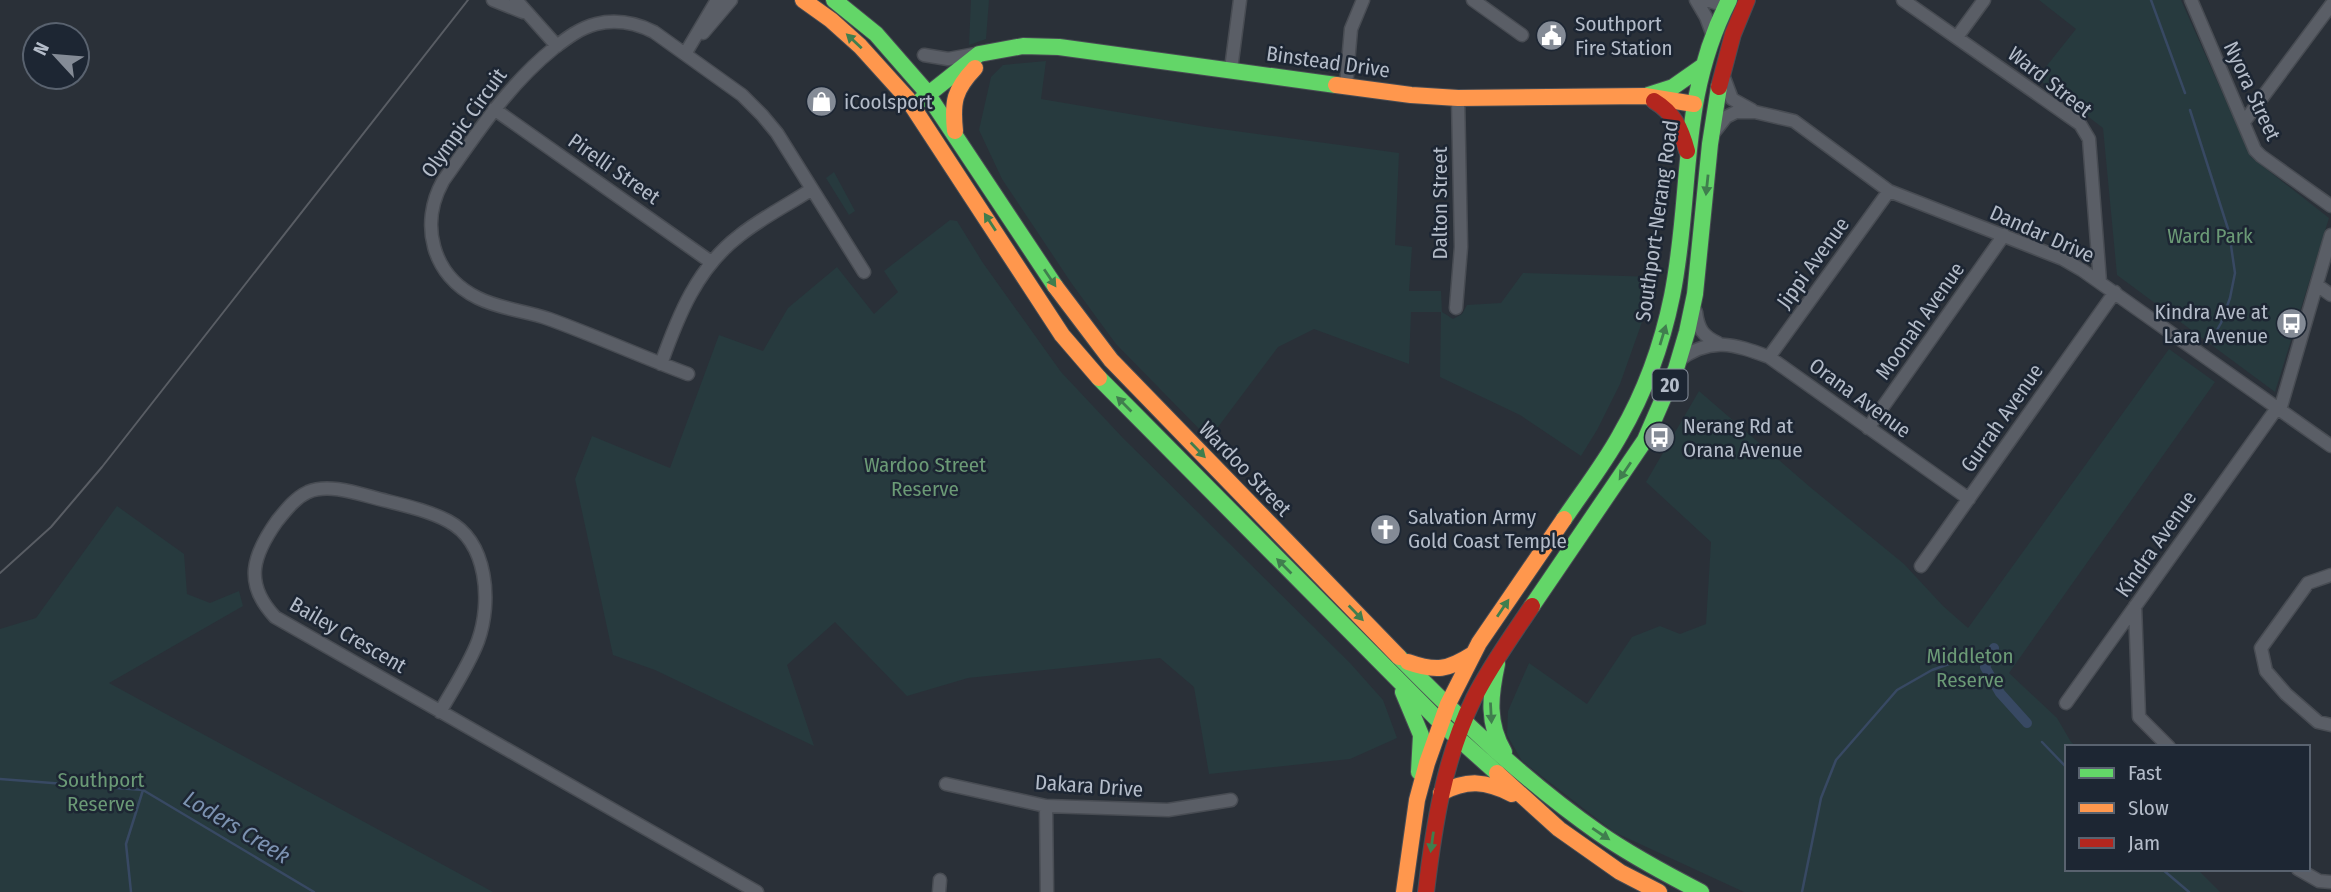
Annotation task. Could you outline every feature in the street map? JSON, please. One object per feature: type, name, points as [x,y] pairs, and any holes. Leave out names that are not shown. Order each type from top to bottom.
[{"type":"main road","name":"Wardoo Street","points":[[803,0],[860,46],[915,108],[1062,335],[1095,374],[1441,723],[1559,829],[1629,877],[1659,892]]},
{"type":"main road","name":"Wardoo Street","points":[[834,0],[887,47],[930,97],[1079,320],[1111,360],[1401,660],[1511,763],[1588,825],[1653,868],[1701,892]]},
{"type":"main road","name":"Southport-Nerang Road","points":[[1404,892],[1417,800],[1448,704],[1479,643],[1619,438],[1642,394],[1657,356],[1667,323],[1677,266],[1694,104],[1703,66],[1727,0]]},
{"type":"main road","name":"Southport-Nerang Road","points":[[1426,892],[1441,793],[1464,720],[1498,658],[1645,440],[1665,400],[1695,295],[1721,77],[1747,0]]},
{"type":"main road","name":"Binstead Drive","points":[[915,108],[981,59],[1007,49],[1036,46],[1231,69],[1411,95],[1458,98],[1645,96],[1694,104]]},
{"type":"main road","name":"Binstead Drive","points":[[955,134],[954,96],[961,82],[981,59]]},
{"type":"main road","name":"Binstead Drive","points":[[1645,96],[1673,87],[1703,66]]},
{"type":"main road","points":[[1694,104],[1706,100],[1721,77]]},
{"type":"main road","points":[[1645,96],[1668,108],[1679,122],[1688,153]]},
{"type":"main road","points":[[1401,660],[1421,668],[1441,671],[1454,667],[1474,654]]},
{"type":"main road","points":[[1498,658],[1490,692],[1491,723],[1499,744],[1511,763]]},
{"type":"main road","points":[[1394,676],[1408,700],[1421,735],[1417,800]]},
{"type":"main road","points":[[1441,793],[1454,786],[1476,781],[1498,787],[1531,804]]},
{"type":"street","points":[[493,0],[517,9],[534,20]]},
{"type":"street","points":[[516,0],[557,46]]},
{"type":"street","points":[[688,50],[717,0]]},
{"type":"street","points":[[688,50],[731,0]]},
{"type":"street","points":[[1231,69],[1240,0]]},
{"type":"street","points":[[1346,86],[1351,29],[1363,0]]},
{"type":"street","points":[[1473,0],[1522,35]]},
{"type":"street","points":[[1696,0],[1713,36]]},
{"type":"street","points":[[1707,0],[1717,3],[1727,0]]},
{"type":"street","name":"Ward Street","points":[[1903,0],[2080,124],[2089,139],[2100,282]]},
{"type":"street","points":[[1957,37],[1984,0]]},
{"type":"street","name":"Nyora Street","points":[[2192,0],[2252,144],[2261,156],[2331,206]]},
{"type":"street","points":[[2244,122],[2331,5]]},
{"type":"street","name":"Olympic Circuit","points":[[688,374],[549,319],[479,299],[459,286],[443,269],[436,254],[431,217],[436,193],[494,108],[524,74],[580,30],[594,24],[620,22],[644,27],[688,50],[742,95],[777,133],[864,272]]},
{"type":"street","name":"Binstead Drive","points":[[924,55],[948,59],[981,59]]},
{"type":"street","name":"Dandar Drive","points":[[1721,77],[1732,99],[1755,112]]},
{"type":"street","name":"Dalton Street","points":[[1456,308],[1461,247],[1458,98]]},
{"type":"street","name":"Pirelli Street","points":[[494,108],[711,262]]},
{"type":"street","name":"Dandar Drive","points":[[1712,136],[1719,124],[1731,113],[1755,112],[1794,121],[1889,191],[2063,259],[2115,292],[2331,446]]},
{"type":"street","points":[[661,364],[686,301],[711,262],[740,234],[812,189]]},
{"type":"street","name":"Jippi Avenue","points":[[1769,357],[1889,191]]},
{"type":"street","name":"Moonah Avenue","points":[[1868,428],[2004,235]]},
{"type":"street","name":"Kindra Avenue","points":[[2066,703],[2278,409],[2331,235]]},
{"type":"street","points":[[2317,285],[2331,295]]},
{"type":"street","name":"Gurrah Avenue","points":[[1921,566],[2115,292]]},
{"type":"street","name":"Orana Avenue","points":[[1695,295],[1700,331],[1710,340],[1769,357],[1969,499]]},
{"type":"street","points":[[1678,361],[1700,347],[1722,344]]},
{"type":"street","name":"Bailey Crescent","points":[[440,712],[478,640],[482,622],[484,580],[479,560],[468,536],[448,521],[408,506],[351,493],[323,489],[310,491],[289,506],[257,556],[258,589],[267,608],[275,617],[440,712],[757,892]]},
{"type":"street","points":[[2331,575],[2308,583],[2261,648],[2266,671],[2286,694],[2318,722],[2331,725]]},
{"type":"street","points":[[2136,606],[2139,717],[2167,745]]},
{"type":"street","name":"Dakara Drive","points":[[946,784],[1046,806],[1168,810],[1231,800]]},
{"type":"street","points":[[1046,806],[1047,892]]},
{"type":"street","points":[[2302,871],[2319,881],[2331,882]]},
{"type":"green space","points":[[971,0],[989,0],[986,39],[969,45]]},
{"type":"green space","name":"Ward Park","points":[[2039,0],[2181,0],[2251,157],[2329,218],[2275,392],[2117,275],[2103,128],[2037,78],[2076,29]]},
{"type":"green space","points":[[1046,61],[1041,99],[1206,127],[1399,153],[1395,245],[1412,247],[1409,291],[1441,291],[1442,312],[1453,319],[1462,314],[1467,305],[1501,303],[1523,273],[1658,277],[1620,384],[1581,456],[1520,415],[1440,377],[1441,312],[1411,312],[1409,364],[1314,329],[1278,347],[1209,439],[1116,344],[1002,179],[979,130],[991,77],[1003,65]]},
{"type":"green space","points":[[834,172],[855,211],[849,215],[826,178]]},
{"type":"green space","name":"Wardoo Street Reserve","points":[[950,220],[957,221],[983,263],[1061,372],[1123,438],[1350,663],[1383,700],[1397,738],[1350,759],[1209,774],[1194,687],[1160,658],[968,678],[907,696],[835,622],[787,665],[814,746],[655,670],[613,655],[575,479],[592,436],[670,468],[719,335],[763,351],[788,308],[837,267],[874,314],[898,292],[884,271]]},
{"type":"green space","name":"Middleton Reserve","points":[[2169,349],[2215,382],[2009,673],[2057,718],[2075,745],[2065,745],[2065,871],[2199,871],[2220,892],[1744,892],[1614,832],[1522,761],[1507,735],[1508,711],[1529,663],[1587,704],[1632,637],[1660,626],[1680,634],[1706,624],[1711,542],[1646,482],[1699,391],[1904,564],[1943,606],[1968,628]]},
{"type":"green space","name":"Southport Reserve","points":[[117,506],[184,554],[187,594],[210,603],[239,591],[243,606],[109,683],[493,892],[0,892],[0,629],[36,618]]},
{"type":"waterway","points":[[2151,0],[2185,93]]},
{"type":"waterway","points":[[2190,110],[2229,232],[2235,273],[2230,298],[2213,337]]},
{"type":"waterway","points":[[1802,892],[1821,798],[1836,760],[1897,690],[1932,670],[1994,648]]},
{"type":"waterway","points":[[1994,648],[1985,667],[2000,693],[2027,723]]},
{"type":"waterway","points":[[2042,742],[2065,766]]},
{"type":"waterway","name":"Loders Creek","points":[[0,779],[143,790],[314,892]]},
{"type":"waterway","name":"Loders Creek","points":[[131,892],[126,844],[143,790]]},
{"type":"waterway","points":[[2164,871],[2189,892]]},
{"type":"tram line","points":[[0,573],[51,527],[102,467],[468,0]]},
{"type":"traffic: fast","points":[[834,0],[876,34],[924,89],[1055,286]]},
{"type":"traffic: fast","points":[[1564,519],[1620,435],[1645,385],[1658,350],[1672,296],[1678,258],[1694,110],[1713,37],[1729,0]]},
{"type":"traffic: fast","points":[[921,100],[979,54],[1023,46],[1059,47],[1336,85]]},
{"type":"traffic: fast","points":[[1648,95],[1673,87],[1703,66]]},
{"type":"traffic: fast","points":[[1532,606],[1645,440],[1676,369],[1695,294],[1710,144],[1719,87]]},
{"type":"traffic: fast","points":[[1099,378],[1441,723],[1497,773]]},
{"type":"traffic: fast","points":[[1399,657],[1495,750],[1546,793],[1624,849],[1701,892]]},
{"type":"traffic: fast","points":[[1497,664],[1492,720],[1504,752]]},
{"type":"traffic: fast","points":[[1403,692],[1421,735],[1419,772]]},
{"type":"traffic: slow","points":[[803,0],[860,46],[907,98],[1062,335],[1099,378]]},
{"type":"traffic: slow","points":[[955,131],[956,97],[975,68]]},
{"type":"traffic: slow","points":[[1336,85],[1458,98],[1645,96],[1694,104]]},
{"type":"traffic: slow","points":[[1055,286],[1111,360],[1399,657]]},
{"type":"traffic: slow","points":[[1404,892],[1417,800],[1448,704],[1479,643],[1564,519]]},
{"type":"traffic: slow","points":[[1408,662],[1442,668],[1473,654]]},
{"type":"traffic: slow","points":[[1497,773],[1559,829],[1620,872],[1659,892]]},
{"type":"traffic: slow","points":[[1441,793],[1459,785],[1476,783],[1494,786],[1512,794]]},
{"type":"traffic: jam","points":[[1719,87],[1733,34],[1747,0]]},
{"type":"traffic: jam","points":[[1654,101],[1676,122],[1687,151]]},
{"type":"traffic: jam","points":[[1426,892],[1442,793],[1455,745],[1487,674],[1532,606]]},
{"type":"place","name":"Southport Fire Station","points":[[1552,36]]},
{"type":"place","name":"iCoolsport","points":[[821,102]]},
{"type":"place","name":"Kindra Ave at Lara Avenue","points":[[2291,324]]},
{"type":"place","name":"Nerang Rd at Orana Avenue","points":[[1660,438]]},
{"type":"place","name":"Salvation Army Gold Coast Temple","points":[[1385,529]]}]
